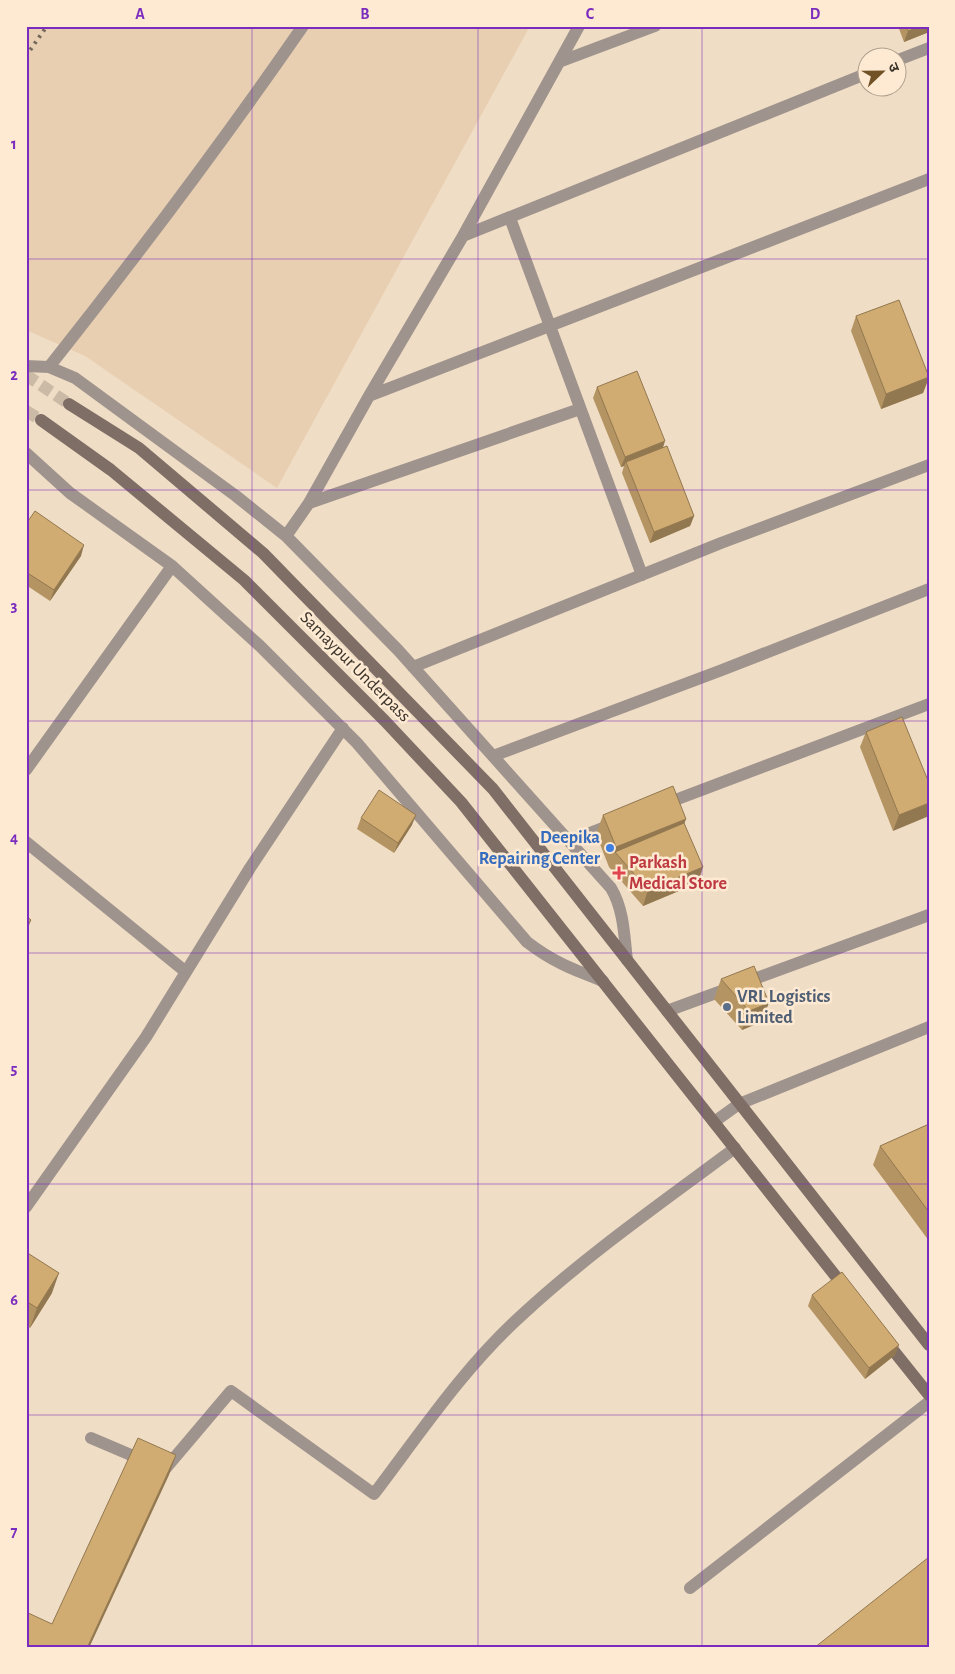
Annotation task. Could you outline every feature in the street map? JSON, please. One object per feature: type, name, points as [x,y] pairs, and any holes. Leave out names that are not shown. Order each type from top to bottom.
[{"type":"main road","name":"Samaypur Underpass","points":[[69,404],[139,448],[263,553],[493,789],[929,1345]]},
{"type":"main road","name":"Samaypur Underpass","points":[[41,420],[111,470],[244,580],[385,721],[461,802],[850,1294]]},
{"type":"main road","points":[[880,1333],[929,1394]]},
{"type":"street","points":[[49,367],[229,132],[303,26]]},
{"type":"street","points":[[286,536],[309,503],[462,236],[579,26]]},
{"type":"street","points":[[559,62],[655,26]]},
{"type":"street","points":[[908,56],[929,48]]},
{"type":"street","points":[[462,236],[858,76]]},
{"type":"street","points":[[369,396],[929,179]]},
{"type":"street","points":[[510,218],[642,575]]},
{"type":"street","points":[[26,366],[49,367],[75,378],[236,496],[286,536],[413,668],[603,879],[617,899],[622,911],[627,960]]},
{"type":"street","points":[[309,503],[580,409]]},
{"type":"street","points":[[26,453],[70,493],[172,566],[260,646],[343,728],[526,942],[564,967],[603,981]]},
{"type":"street","points":[[413,668],[642,575],[929,465]]},
{"type":"street","points":[[26,770],[172,566]]},
{"type":"street","points":[[493,756],[722,670],[929,589]]},
{"type":"street","points":[[652,809],[929,704]]},
{"type":"street","points":[[26,1207],[146,1037],[250,868],[343,728]]},
{"type":"street","points":[[569,841],[624,820]]},
{"type":"street","points":[[26,842],[186,972]]},
{"type":"street","points":[[667,1011],[929,915]]},
{"type":"street","points":[[714,1122],[739,1104],[929,1027]]},
{"type":"street","points":[[90,1438],[165,1469],[231,1391],[374,1494],[465,1374],[522,1314],[633,1224],[735,1148]]},
{"type":"street","points":[[690,1588],[929,1402]]},
{"type":"shaded area","points":[[26,26],[530,26],[277,488],[85,356],[26,330]]},
{"type":"building","points":[[906,26],[921,26],[908,31]]},
{"type":"building","points":[[899,300],[929,377],[886,394],[856,316]]},
{"type":"building","points":[[637,371],[665,441],[625,457],[597,387]]},
{"type":"building","points":[[667,446],[694,516],[654,532],[626,462]]},
{"type":"building","points":[[35,511],[84,545],[54,590],[26,572],[26,524]]},
{"type":"building","points":[[902,717],[929,783],[929,803],[899,815],[866,732]]},
{"type":"building","points":[[673,786],[686,819],[616,847],[603,815]]},
{"type":"building","points":[[379,790],[416,815],[398,843],[361,818]]},
{"type":"building","points":[[684,823],[703,867],[648,890],[615,852]]},
{"type":"building","points":[[26,916],[31,920],[26,927]]},
{"type":"building","points":[[754,966],[769,1003],[749,1011],[721,979]]},
{"type":"building","points":[[929,1124],[929,1212],[880,1146]]},
{"type":"building","points":[[26,1252],[59,1273],[37,1308],[26,1301]]},
{"type":"building","points":[[842,1272],[899,1345],[869,1368],[812,1295]]},
{"type":"building","points":[[138,1438],[176,1455],[87,1648],[26,1648],[26,1612],[52,1624]]},
{"type":"building","points":[[929,1557],[929,1648],[814,1648]]},
{"type":"tunnel","points":[[26,375],[69,404]]},
{"type":"tunnel","points":[[26,411],[41,420]]},
{"type":"railway","points":[[26,31],[29,26]]},
{"type":"railway","points":[[26,56],[47,26]]},
{"type":"place","name":"Deepika Repairing Center","points":[[610,848]]},
{"type":"place","name":"Parkash Medical Store","points":[[619,873]]},
{"type":"place","name":"VRL Logistics Limited","points":[[727,1007]]}]
